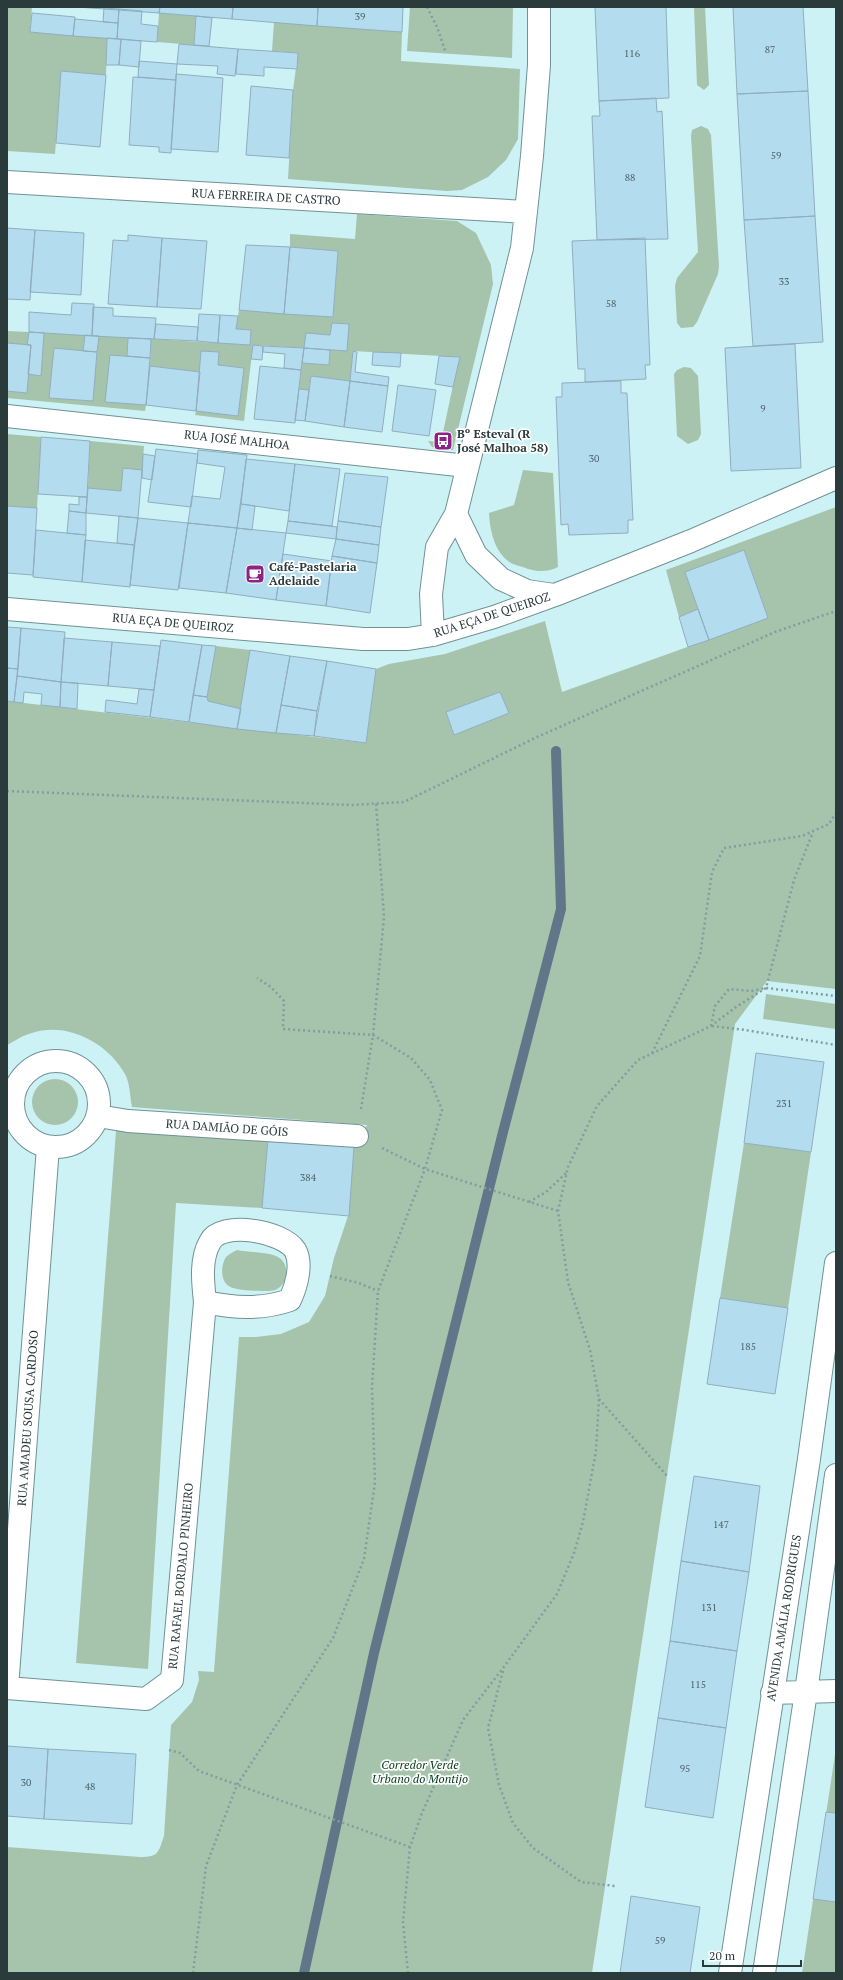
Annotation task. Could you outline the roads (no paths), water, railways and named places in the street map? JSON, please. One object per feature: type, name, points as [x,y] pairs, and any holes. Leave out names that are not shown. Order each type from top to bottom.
[{"type":"street","points":[[433,634],[431,594],[437,547],[456,514],[522,248],[532,156],[539,65],[539,7]]},
{"type":"street","name":"RUA FERREIRA DE CASTRO","points":[[7,182],[526,212]]},
{"type":"street","name":"RUA JOSÉ MALHOA","points":[[7,416],[467,466]]},
{"type":"street","name":"RUA EÇA DE QUEIROZ","points":[[7,609],[363,639],[408,639],[433,634],[494,617],[555,595],[691,541],[836,478]]},
{"type":"street","points":[[456,514],[476,555],[501,579],[527,591],[555,595]]},
{"type":"street","points":[[60,1061],[74,1065],[86,1073],[94,1084],[99,1097],[98,1116],[95,1124],[87,1136],[62,1148],[48,1147],[34,1142],[23,1133],[15,1120],[10,1105],[14,1091],[21,1078],[32,1068],[45,1062],[60,1061]]},
{"type":"street","name":"RUA DAMIÃO DE GÓIS","points":[[98,1116],[128,1121],[357,1136]]},
{"type":"street","name":"RUA AMADEU SOUSA CARDOSO","points":[[7,1688],[48,1147]]},
{"type":"street","points":[[241,1229],[266,1232],[288,1242],[296,1251],[298,1264],[297,1276],[295,1288],[290,1300],[272,1306],[253,1308],[228,1307],[204,1302],[203,1280],[205,1254],[210,1240],[218,1235],[241,1229]]},
{"type":"street","name":"AVENIDA AMÁLIA RODRIGUES","points":[[730,1973],[809,1459],[836,1263]]},
{"type":"street","name":"RUA RAFAEL BORDALO PINHEIRO","points":[[7,1688],[146,1698],[172,1680],[204,1302]]},
{"type":"street","points":[[809,1459],[836,1464]]},
{"type":"street","points":[[764,1973],[806,1692],[836,1475]]},
{"type":"street","points":[[772,1693],[836,1691]]},
{"type":"street","points":[[744,1880],[777,1884]]},
{"type":"waterway","points":[[304,1973],[374,1653],[503,1132],[561,909],[556,751]]},
{"type":"place","name":"Bº Esteval (R José Malhoa 58)","points":[[443,441]]},
{"type":"place","name":"Café-Pastelaria Adelaide","points":[[255,574]]},
{"type":"park label","name":"Corredor Verde Urbano do Montijo","points":[[420,1772]]}]
